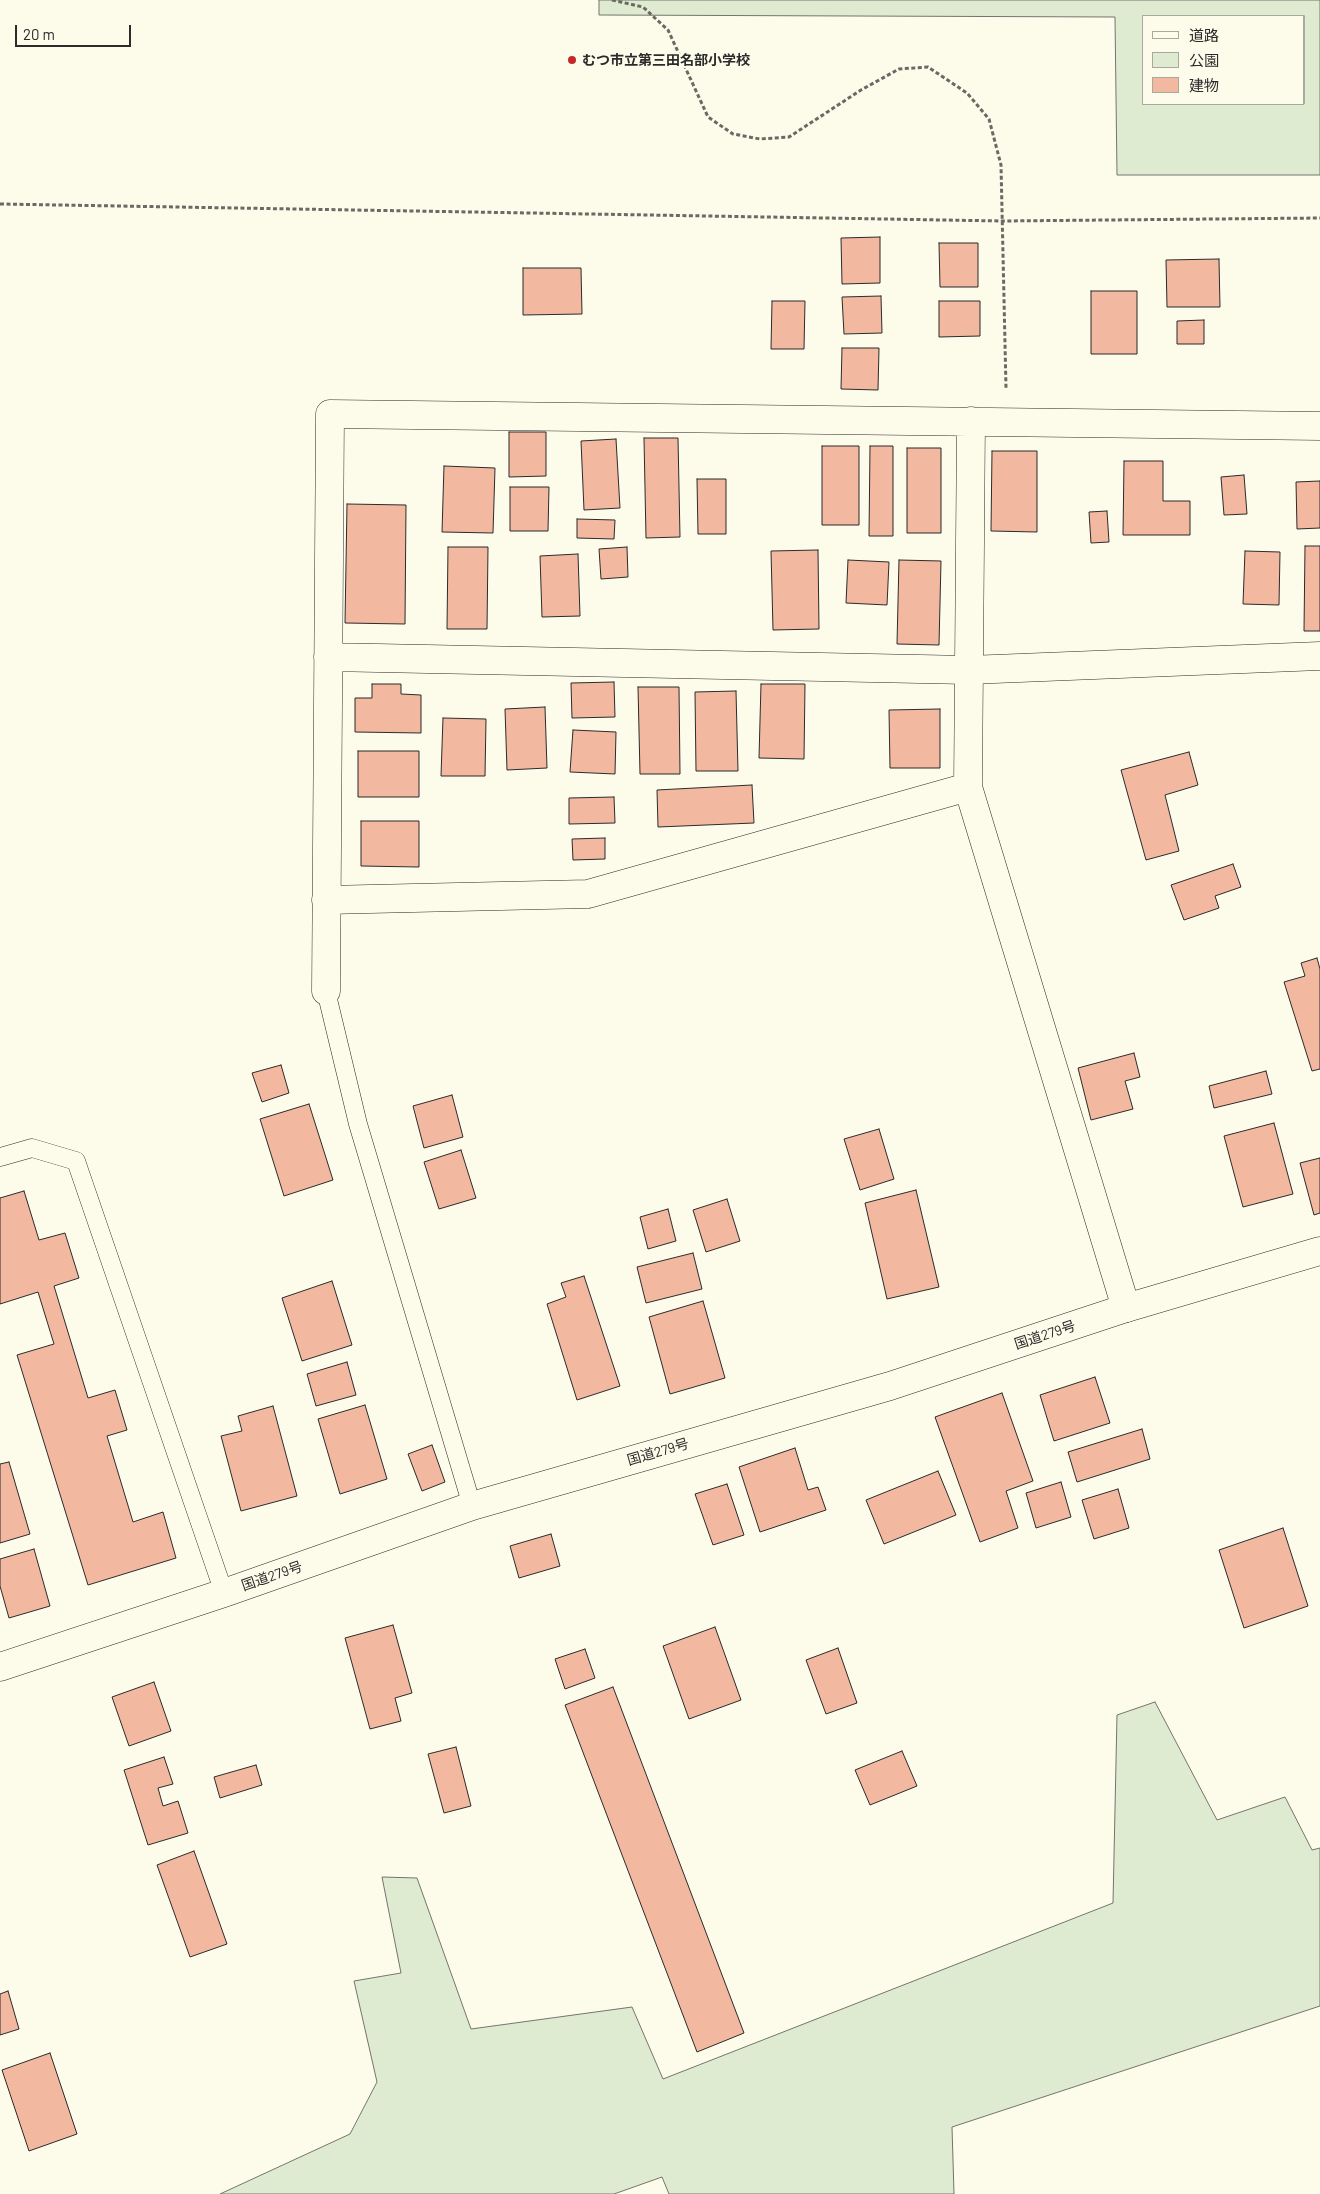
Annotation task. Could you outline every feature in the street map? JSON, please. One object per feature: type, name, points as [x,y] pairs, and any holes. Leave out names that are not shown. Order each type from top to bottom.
[{"type":"main road","points":[[326,991],[330,414],[1320,426]]},
{"type":"main road","points":[[971,421],[968,787],[1126,1308]]},
{"type":"main road","points":[[328,657],[969,670],[1320,656]]},
{"type":"main road","points":[[326,900],[588,894],[968,787]]},
{"type":"main road","name":"国道279号","points":[[0,1667],[224,1593],[472,1506],[890,1386],[1126,1308],[1320,1251]]},
{"type":"lane","points":[[326,991],[358,1124],[472,1506]]},
{"type":"lane","points":[[0,1157],[32,1148],[76,1161],[224,1593]]},
{"type":"path","points":[[612,0],[643,7],[668,30],[708,117],[733,134],[760,139],[789,137],[861,90],[899,68],[928,67],[967,92],[989,119],[1001,165],[1006,423]]},
{"type":"path","points":[[0,204],[1002,221],[1320,218]]},
{"type":"green space","points":[[599,0],[1320,0],[1320,175],[1117,175],[1115,17],[599,15]]},
{"type":"green space","points":[[1155,1702],[1217,1820],[1285,1797],[1312,1850],[1320,1848],[1320,2006],[952,2127],[954,2194],[669,2194],[662,2177],[614,2194],[220,2194],[350,2134],[377,2082],[354,1981],[401,1973],[382,1877],[417,1878],[471,2029],[632,2007],[663,2079],[1113,1903],[1117,1715]]},
{"type":"building","points":[[880,237],[880,283],[842,284],[841,238]]},
{"type":"building","points":[[939,243],[978,243],[978,287],[940,287]]},
{"type":"building","points":[[1219,259],[1220,307],[1167,307],[1166,260]]},
{"type":"building","points":[[523,268],[581,268],[582,314],[523,315]]},
{"type":"building","points":[[1091,291],[1137,291],[1137,354],[1091,354]]},
{"type":"building","points":[[881,296],[882,333],[844,334],[842,297]]},
{"type":"building","points":[[772,301],[805,301],[804,349],[771,349]]},
{"type":"building","points":[[939,301],[980,301],[980,336],[939,337]]},
{"type":"building","points":[[1204,320],[1204,344],[1177,344],[1177,321]]},
{"type":"building","points":[[842,348],[879,348],[878,390],[841,389]]},
{"type":"building","points":[[509,432],[546,432],[546,476],[509,477]]},
{"type":"building","points":[[644,438],[678,438],[680,537],[646,538]]},
{"type":"building","points":[[616,439],[620,508],[584,510],[581,441]]},
{"type":"building","points":[[822,446],[859,446],[859,525],[822,525]]},
{"type":"building","points":[[870,446],[893,446],[893,536],[869,536]]},
{"type":"building","points":[[907,448],[941,448],[941,533],[907,533]]},
{"type":"building","points":[[992,451],[1037,451],[1037,532],[991,531]]},
{"type":"building","points":[[1124,461],[1163,461],[1163,501],[1190,501],[1190,535],[1123,535]]},
{"type":"building","points":[[444,466],[495,468],[493,533],[442,532]]},
{"type":"building","points":[[1244,475],[1247,514],[1224,515],[1221,477]]},
{"type":"building","points":[[697,479],[726,479],[726,534],[698,534]]},
{"type":"building","points":[[1320,481],[1320,528],[1297,529],[1296,482]]},
{"type":"building","points":[[510,487],[549,487],[548,531],[510,531]]},
{"type":"building","points":[[347,504],[406,505],[405,624],[345,623]]},
{"type":"building","points":[[1107,511],[1109,542],[1091,543],[1089,512]]},
{"type":"building","points":[[577,519],[615,520],[614,539],[577,538]]},
{"type":"building","points":[[1305,546],[1320,546],[1320,631],[1304,631]]},
{"type":"building","points":[[448,547],[488,547],[487,629],[447,629]]},
{"type":"building","points":[[627,547],[628,577],[601,579],[599,549]]},
{"type":"building","points":[[818,550],[819,629],[773,630],[771,551]]},
{"type":"building","points":[[1245,551],[1280,552],[1279,605],[1243,604]]},
{"type":"building","points":[[578,554],[580,616],[542,617],[540,556]]},
{"type":"building","points":[[848,560],[889,562],[887,605],[846,603]]},
{"type":"building","points":[[899,560],[941,561],[939,645],[897,644]]},
{"type":"building","points":[[614,682],[615,717],[572,718],[571,683]]},
{"type":"building","points":[[372,684],[401,684],[401,694],[421,695],[421,733],[355,732],[355,698],[372,698]]},
{"type":"building","points":[[761,684],[805,684],[804,759],[759,758]]},
{"type":"building","points":[[638,687],[679,687],[680,774],[640,774]]},
{"type":"building","points":[[736,691],[738,771],[696,771],[695,692]]},
{"type":"building","points":[[545,707],[547,768],[507,770],[505,709]]},
{"type":"building","points":[[940,709],[940,768],[890,768],[889,710]]},
{"type":"building","points":[[443,718],[486,719],[485,776],[441,776]]},
{"type":"building","points":[[573,730],[616,732],[615,774],[570,772]]},
{"type":"building","points":[[358,751],[419,751],[419,797],[358,797]]},
{"type":"building","points":[[1189,752],[1198,785],[1165,795],[1179,851],[1146,860],[1121,770]]},
{"type":"building","points":[[752,785],[754,823],[658,827],[657,790]]},
{"type":"building","points":[[614,797],[615,823],[569,824],[569,798]]},
{"type":"building","points":[[361,821],[419,821],[419,867],[361,866]]},
{"type":"building","points":[[605,838],[605,859],[573,860],[572,839]]},
{"type":"building","points":[[1233,864],[1241,887],[1215,896],[1219,908],[1184,920],[1171,885]]},
{"type":"building","points":[[1317,958],[1320,969],[1320,1069],[1312,1071],[1284,982],[1305,976],[1301,963]]},
{"type":"building","points":[[1134,1053],[1140,1077],[1125,1081],[1133,1109],[1091,1120],[1078,1068]]},
{"type":"building","points":[[281,1065],[289,1093],[262,1102],[252,1073]]},
{"type":"building","points":[[1266,1071],[1272,1094],[1214,1108],[1209,1086]]},
{"type":"building","points":[[452,1095],[463,1137],[424,1148],[413,1106]]},
{"type":"building","points":[[309,1104],[333,1180],[284,1196],[260,1119]]},
{"type":"building","points":[[1274,1123],[1293,1194],[1243,1207],[1224,1136]]},
{"type":"building","points":[[879,1129],[894,1179],[860,1190],[844,1139]]},
{"type":"building","points":[[461,1150],[476,1198],[439,1209],[424,1162]]},
{"type":"building","points":[[1320,1158],[1320,1213],[1314,1215],[1300,1163]]},
{"type":"building","points":[[916,1190],[939,1287],[887,1299],[865,1203]]},
{"type":"building","points":[[24,1191],[39,1240],[65,1233],[79,1278],[54,1286],[88,1398],[115,1390],[127,1430],[107,1436],[133,1522],[163,1512],[176,1558],[88,1585],[17,1355],[54,1344],[38,1292],[0,1304],[0,1198]]},
{"type":"building","points":[[727,1199],[740,1241],[706,1252],[693,1210]]},
{"type":"building","points":[[668,1209],[676,1241],[648,1249],[640,1217]]},
{"type":"building","points":[[693,1253],[702,1289],[646,1303],[637,1267]]},
{"type":"building","points":[[584,1276],[620,1386],[577,1400],[547,1304],[566,1297],[561,1283]]},
{"type":"building","points":[[332,1281],[352,1345],[302,1361],[282,1298]]},
{"type":"building","points":[[703,1301],[725,1378],[670,1394],[649,1317]]},
{"type":"building","points":[[347,1362],[356,1395],[316,1406],[307,1374]]},
{"type":"building","points":[[1095,1377],[1110,1423],[1054,1441],[1040,1395]]},
{"type":"building","points":[[1002,1393],[1033,1481],[1006,1491],[1018,1528],[980,1542],[935,1417]]},
{"type":"building","points":[[365,1405],[387,1479],[340,1494],[318,1419]]},
{"type":"building","points":[[273,1406],[297,1496],[241,1511],[221,1436],[242,1431],[238,1416]]},
{"type":"building","points":[[1142,1429],[1150,1459],[1077,1482],[1068,1452]]},
{"type":"building","points":[[432,1445],[445,1482],[422,1491],[408,1454]]},
{"type":"building","points":[[795,1448],[808,1490],[818,1487],[826,1510],[760,1532],[739,1467]]},
{"type":"building","points":[[9,1462],[30,1534],[0,1543],[0,1464]]},
{"type":"building","points":[[938,1471],[956,1515],[884,1544],[866,1500]]},
{"type":"building","points":[[1061,1482],[1071,1517],[1036,1528],[1026,1493]]},
{"type":"building","points":[[727,1484],[744,1535],[713,1545],[695,1494]]},
{"type":"building","points":[[1118,1489],[1129,1528],[1094,1539],[1082,1500]]},
{"type":"building","points":[[1283,1528],[1308,1606],[1244,1628],[1219,1550]]},
{"type":"building","points":[[551,1534],[560,1566],[519,1578],[510,1546]]},
{"type":"building","points":[[34,1549],[50,1606],[9,1618],[0,1586],[0,1559]]},
{"type":"building","points":[[393,1625],[412,1693],[395,1698],[401,1721],[370,1729],[345,1638]]},
{"type":"building","points":[[715,1627],[741,1700],[689,1719],[663,1646]]},
{"type":"building","points":[[838,1648],[857,1703],[826,1714],[806,1660]]},
{"type":"building","points":[[585,1649],[595,1678],[565,1689],[555,1659]]},
{"type":"building","points":[[154,1682],[171,1731],[129,1746],[112,1697]]},
{"type":"building","points":[[613,1687],[744,2033],[697,2052],[565,1705]]},
{"type":"building","points":[[456,1747],[471,1806],[444,1813],[428,1754]]},
{"type":"building","points":[[902,1751],[917,1786],[870,1805],[855,1770]]},
{"type":"building","points":[[164,1757],[173,1784],[158,1788],[163,1806],[178,1801],[188,1833],[148,1845],[124,1770]]},
{"type":"building","points":[[256,1765],[262,1785],[220,1798],[214,1777]]},
{"type":"building","points":[[194,1851],[227,1944],[190,1957],[157,1865]]},
{"type":"building","points":[[8,1991],[19,2029],[0,2035],[0,1994]]},
{"type":"building","points":[[50,2053],[77,2134],[29,2151],[2,2070]]},
{"type":"place","name":"むつ市立第三田名部小学校","points":[[572,60]]}]
